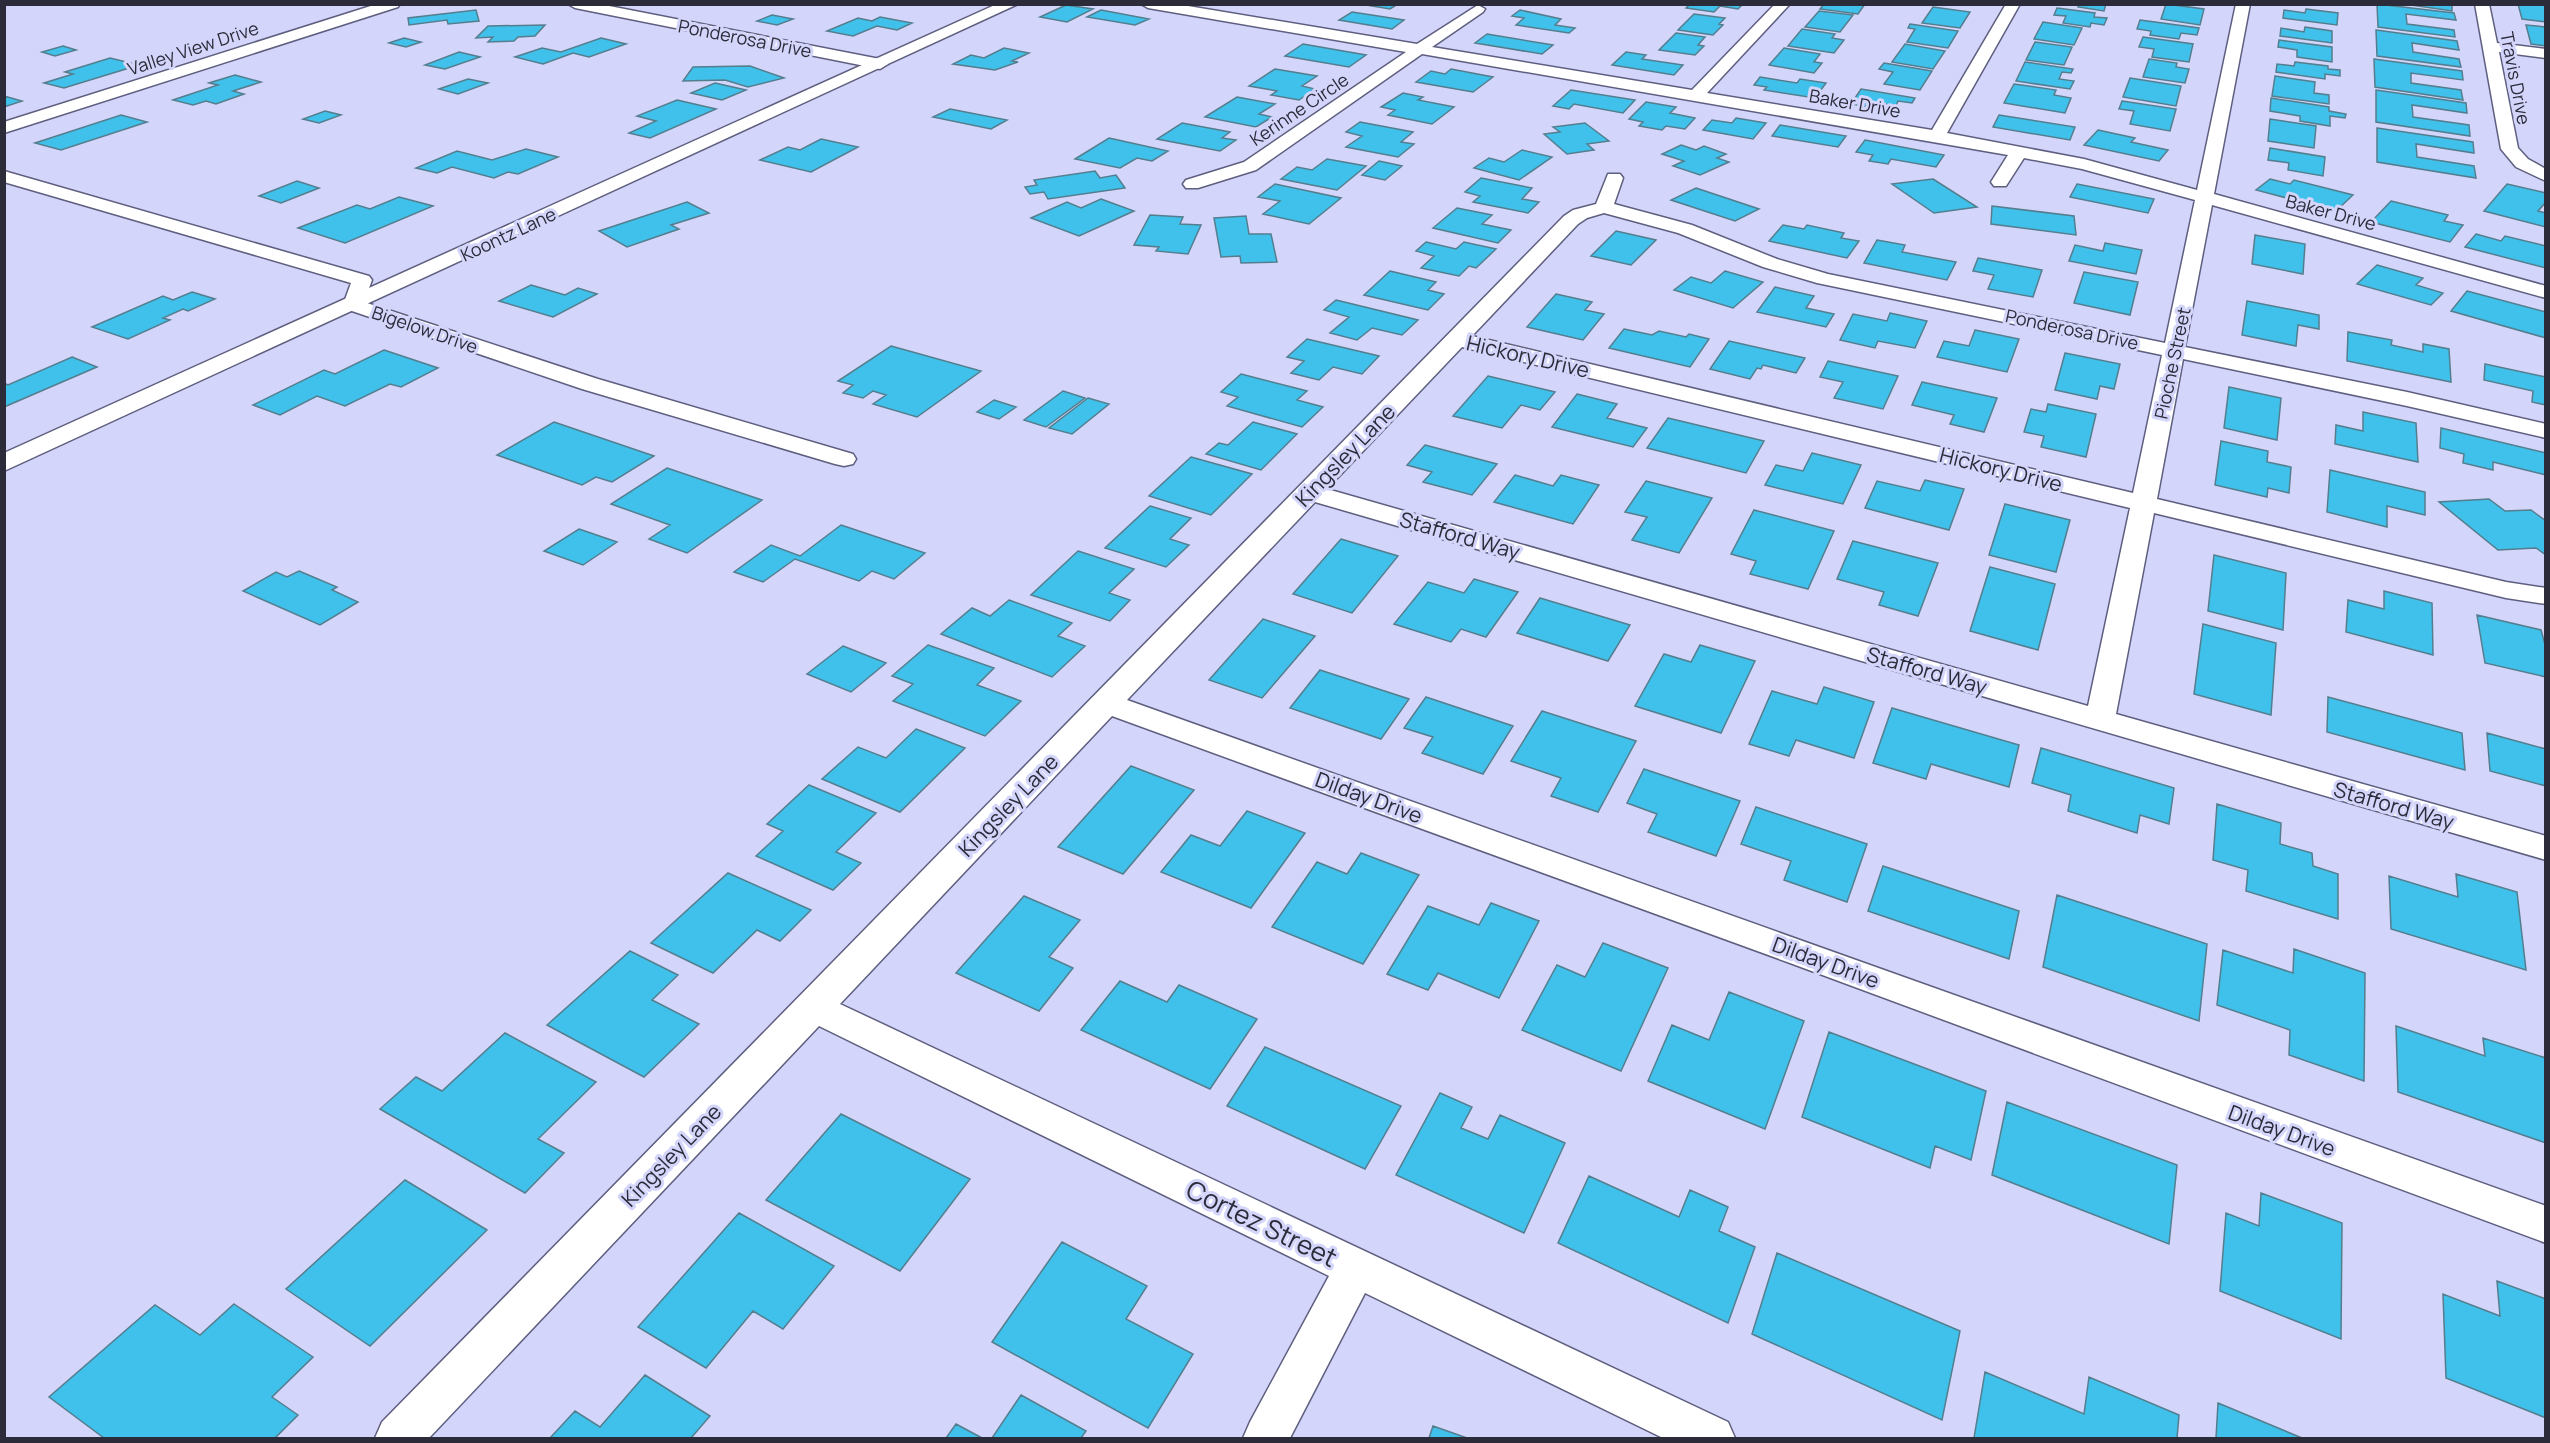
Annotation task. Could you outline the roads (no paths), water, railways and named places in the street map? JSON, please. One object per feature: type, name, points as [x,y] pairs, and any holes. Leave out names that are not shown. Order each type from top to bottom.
[{"type":"street","name":"Valley View Drive","points":[[4,128],[393,4]]},
{"type":"street","name":"Ponderosa Drive","points":[[575,4],[880,64]]},
{"type":"street","name":"Koontz Lane","points":[[4,464],[1011,4]]},
{"type":"street","name":"Baker Drive","points":[[1148,4],[1937,136],[2084,164],[2546,292]]},
{"type":"street","points":[[1695,96],[1783,4]]},
{"type":"street","points":[[1937,136],[2013,4]]},
{"type":"street","name":"Pioche Street","points":[[2100,721],[2243,4]]},
{"type":"street","name":"Travis Drive","points":[[2482,4],[2510,149],[2522,163],[2546,176]]},
{"type":"street","name":"Kerinne Circle","points":[[1191,184],[1250,166],[1478,9]]},
{"type":"street","points":[[2491,46],[2546,54]]},
{"type":"street","points":[[2000,182],[2019,151]]},
{"type":"street","name":"Bigelow Drive","points":[[4,176],[362,280],[353,305],[591,384],[844,459]]},
{"type":"street","points":[[1604,207],[1614,178]]},
{"type":"street","name":"Ponderosa Drive","points":[[1604,207],[1685,229],[1770,263],[1824,279],[2407,399],[2546,431]]},
{"type":"street","name":"Kingsley Lane","points":[[398,1438],[1571,220],[1580,214],[1604,207]]},
{"type":"street","name":"Hickory Drive","points":[[1457,339],[2506,590],[2546,596]]},
{"type":"street","name":"Stafford Way","points":[[1309,492],[2546,848]]},
{"type":"street","name":"Dilday Drive","points":[[1106,703],[1813,957],[2546,1225]]},
{"type":"street","name":"Cortez Street","points":[[813,1006],[1712,1438]]},
{"type":"street","points":[[1266,1438],[1356,1268]]}]
